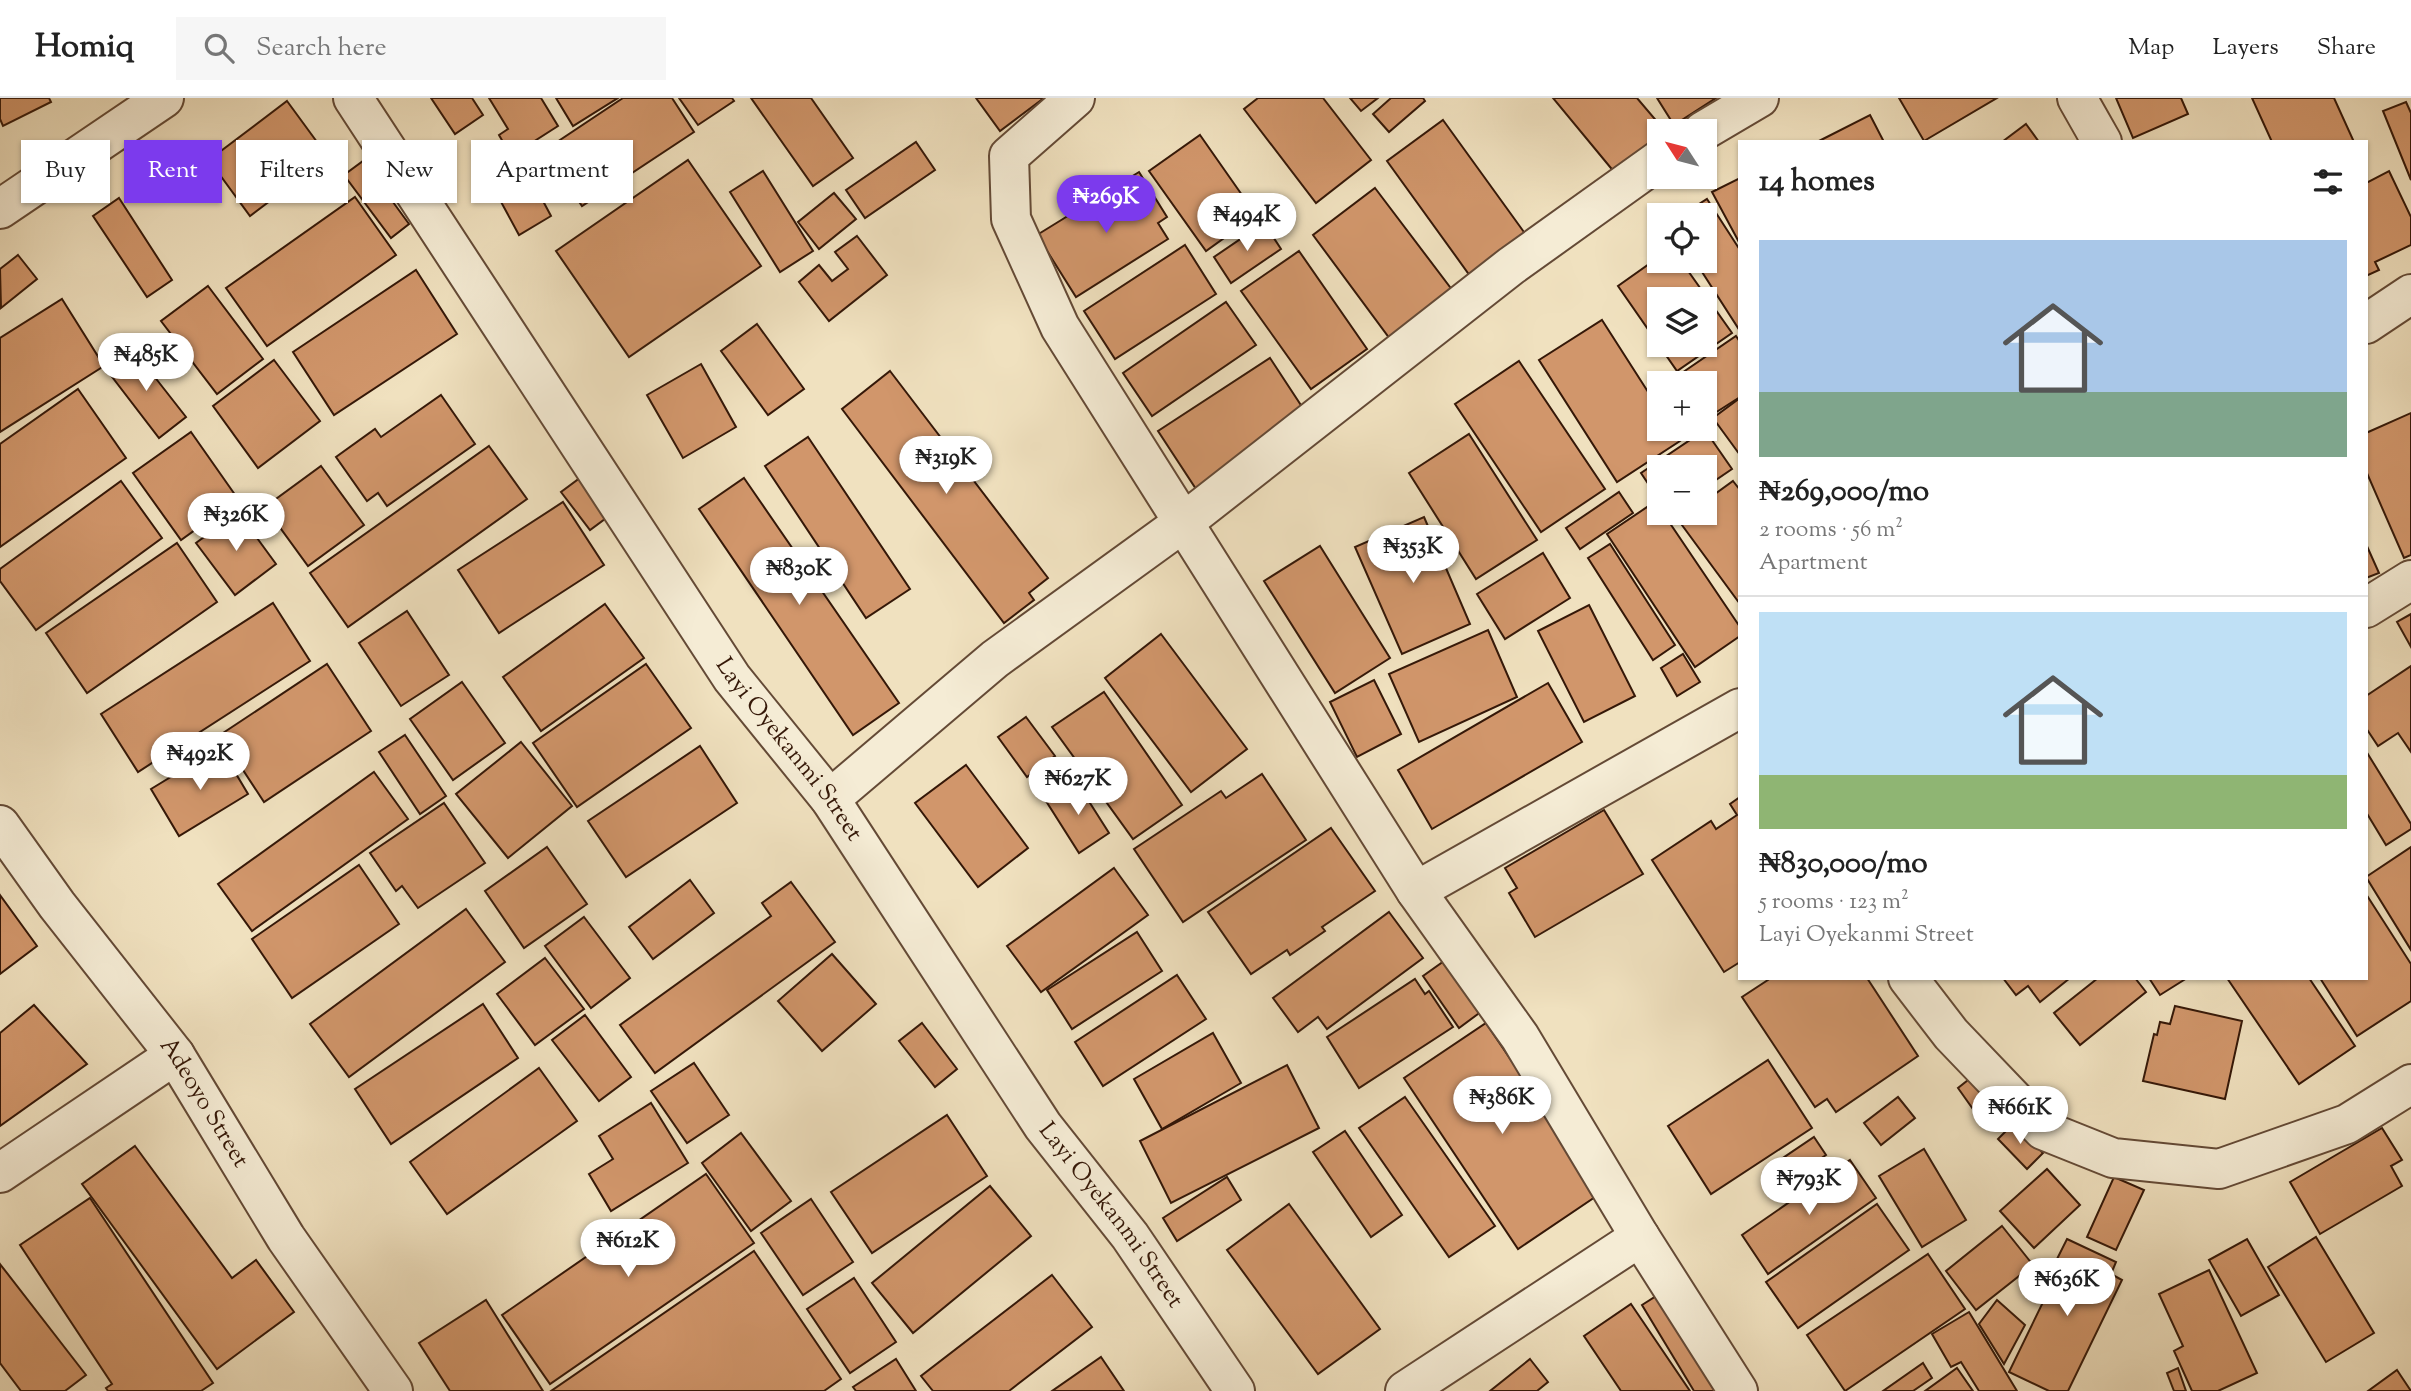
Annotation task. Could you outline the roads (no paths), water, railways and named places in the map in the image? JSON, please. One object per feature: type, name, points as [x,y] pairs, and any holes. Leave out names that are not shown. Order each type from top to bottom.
[{"type":"street","points":[[0,209],[164,98]]},
{"type":"street","name":"Layi Oyekanmi Street","points":[[353,98],[732,678],[830,799],[1042,1126],[1130,1236],[1235,1391]]},
{"type":"street","points":[[1075,98],[1009,156],[1011,219],[1060,327],[1128,439],[1184,522],[1416,891],[1520,1037],[1640,1237],[1738,1391]]},
{"type":"street","points":[[1717,123],[1759,98]]},
{"type":"street","points":[[2077,98],[2101,140]]},
{"type":"street","points":[[830,799],[995,659],[1184,522],[1511,266],[1647,169]]},
{"type":"street","points":[[2368,323],[2411,294]]},
{"type":"street","points":[[2368,607],[2411,580]]},
{"type":"street","points":[[1416,891],[1735,720]]},
{"type":"street","name":"Adeoyo Street","points":[[0,825],[57,905],[175,1055],[286,1238],[393,1391]]},
{"type":"street","points":[[1910,980],[1951,1034],[2043,1130],[2113,1158],[2219,1169],[2347,1124],[2411,1084]]},
{"type":"street","points":[[0,1172],[175,1055]]},
{"type":"street","points":[[1405,1391],[1640,1237]]}]
